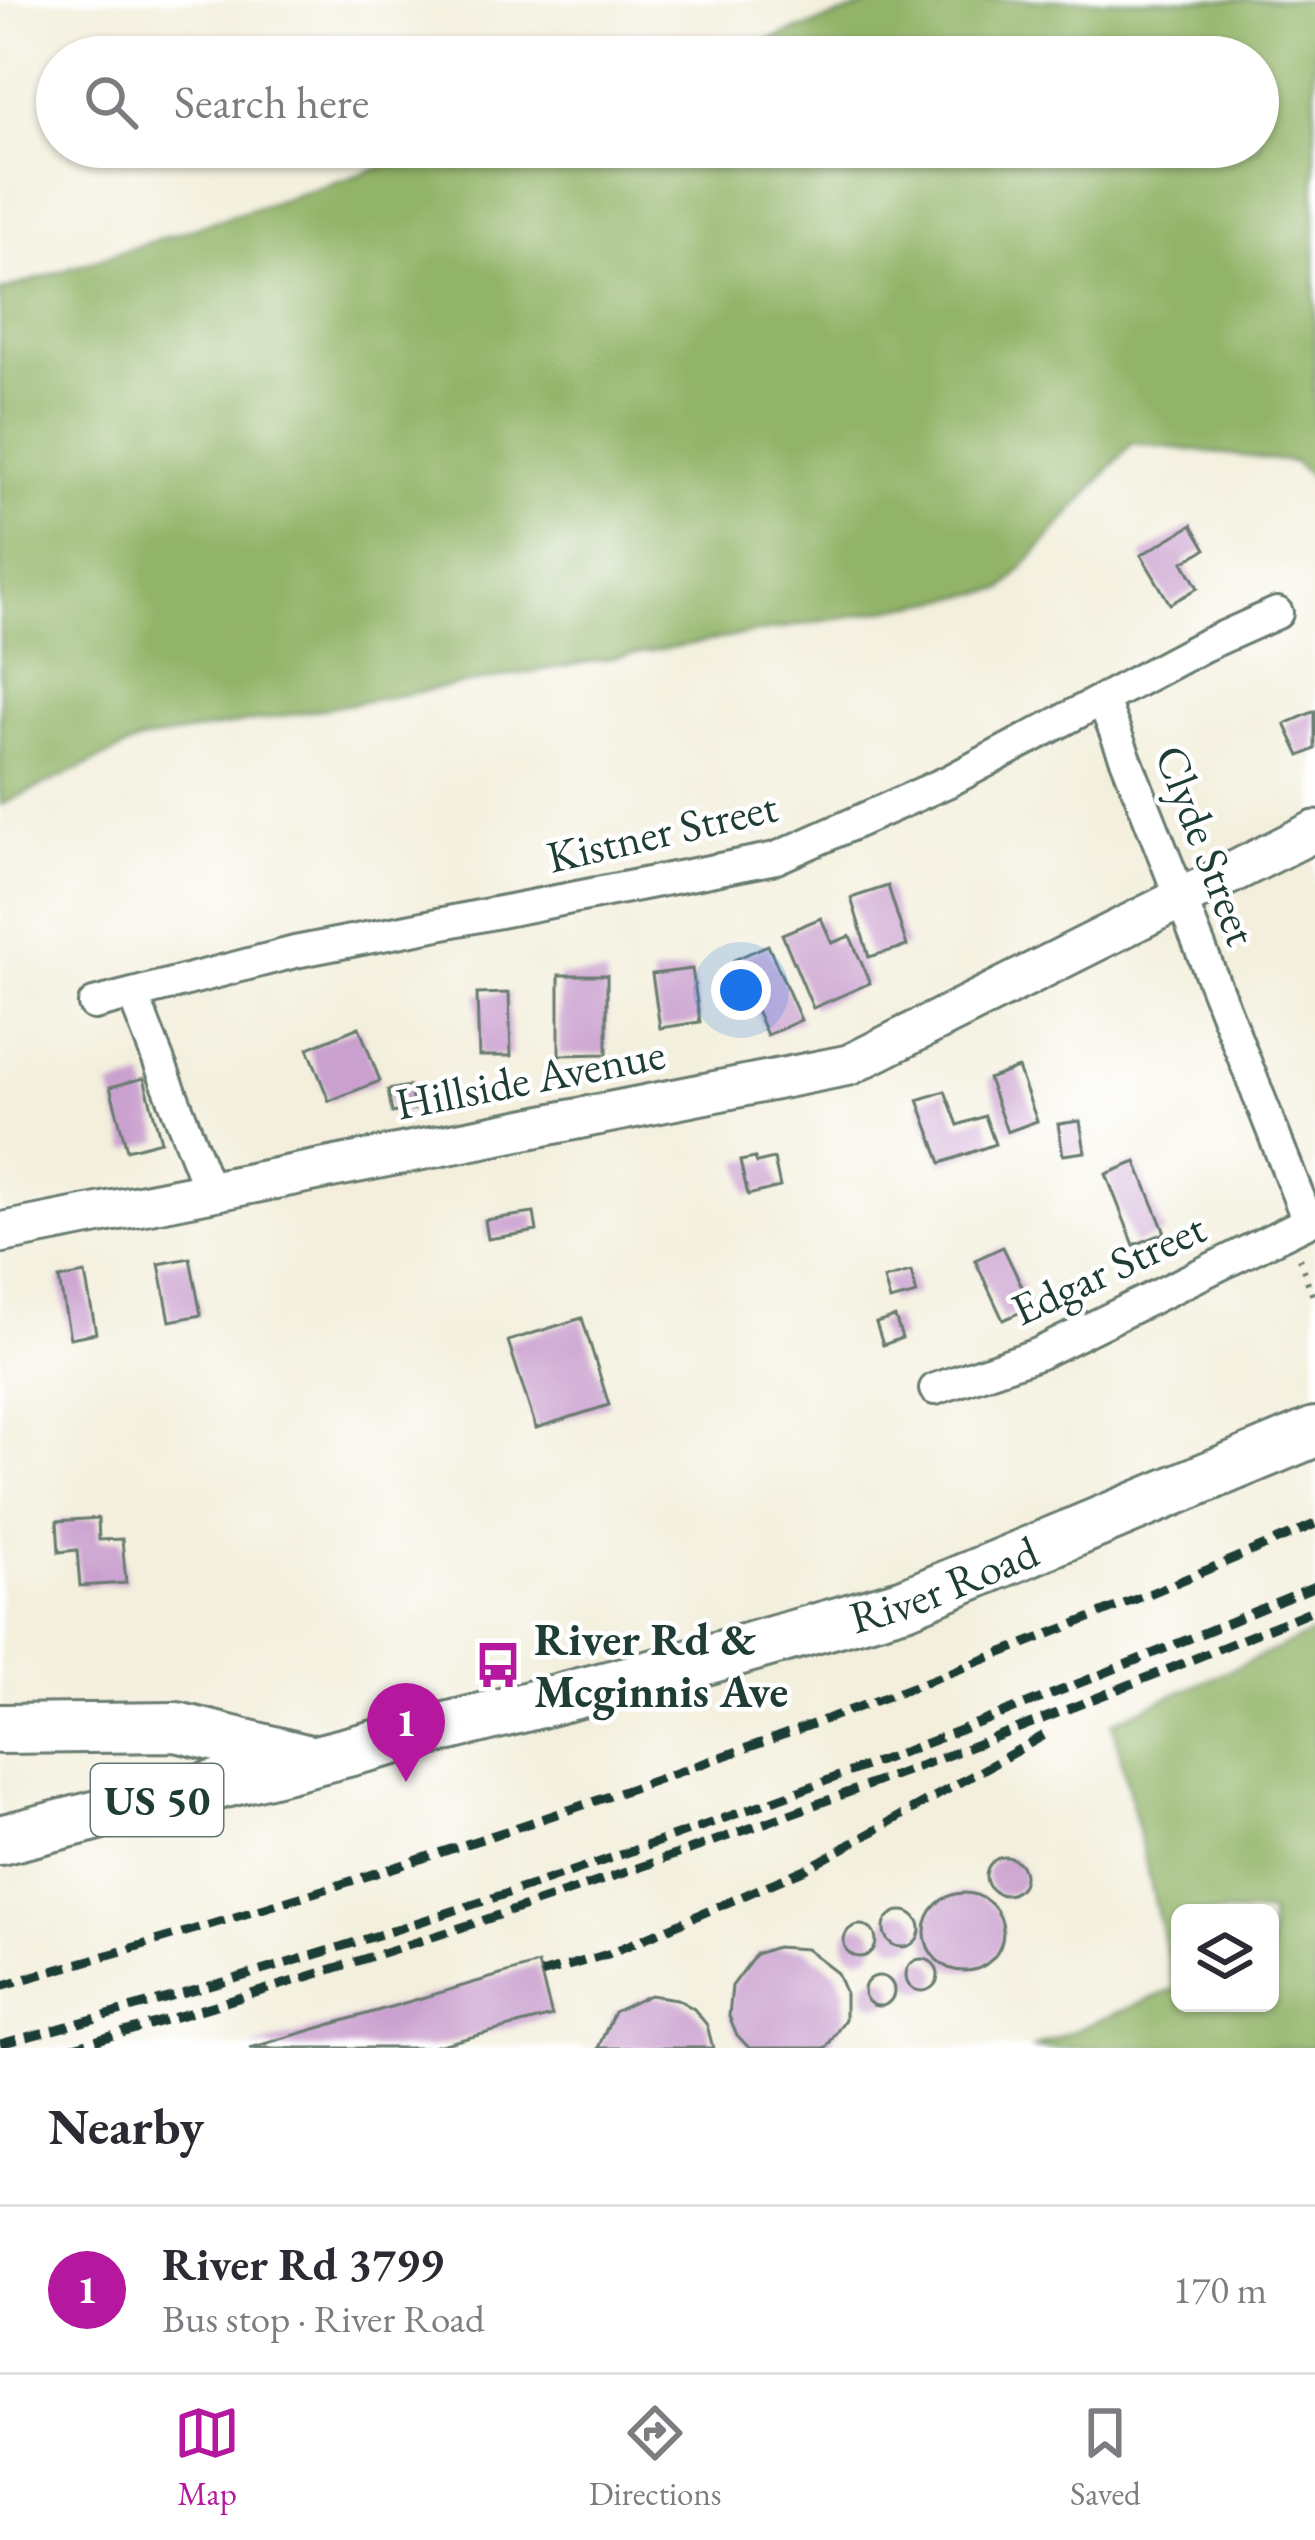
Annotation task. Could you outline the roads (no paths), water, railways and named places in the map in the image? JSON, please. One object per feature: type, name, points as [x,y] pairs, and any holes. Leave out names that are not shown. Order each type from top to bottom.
[{"type":"main road","name":"River Road","points":[[0,1840],[667,1671],[905,1603],[1315,1432]]},
{"type":"main road","points":[[0,1730],[177,1727],[314,1761]]},
{"type":"street","name":"Kistner Street","points":[[94,1004],[295,952],[776,859],[949,781],[1203,646],[1277,613]]},
{"type":"street","name":"Clyde Street","points":[[1103,701],[1311,1220]]},
{"type":"street","name":"Hillside Avenue","points":[[0,1233],[849,1065],[1315,831]]},
{"type":"street","points":[[133,995],[209,1190]]},
{"type":"street","name":"Edgar Street","points":[[935,1389],[1037,1354],[1311,1220]]},
{"type":"railway","points":[[0,1986],[335,1886],[665,1777],[992,1656],[1315,1524]]},
{"type":"railway","points":[[0,2044],[335,1949],[666,1839],[993,1717],[1315,1586]]},
{"type":"railway","points":[[70,2048],[386,1952],[699,1846],[1008,1732],[1315,1609]]},
{"type":"railway","points":[[541,1974],[608,1954],[808,1868],[1050,1732]]},
{"type":"place","name":"River Rd & Mcginnis Ave","points":[[498,1665]]},
{"type":"place","name":"River Rd 3799","points":[[406,1782]]}]
